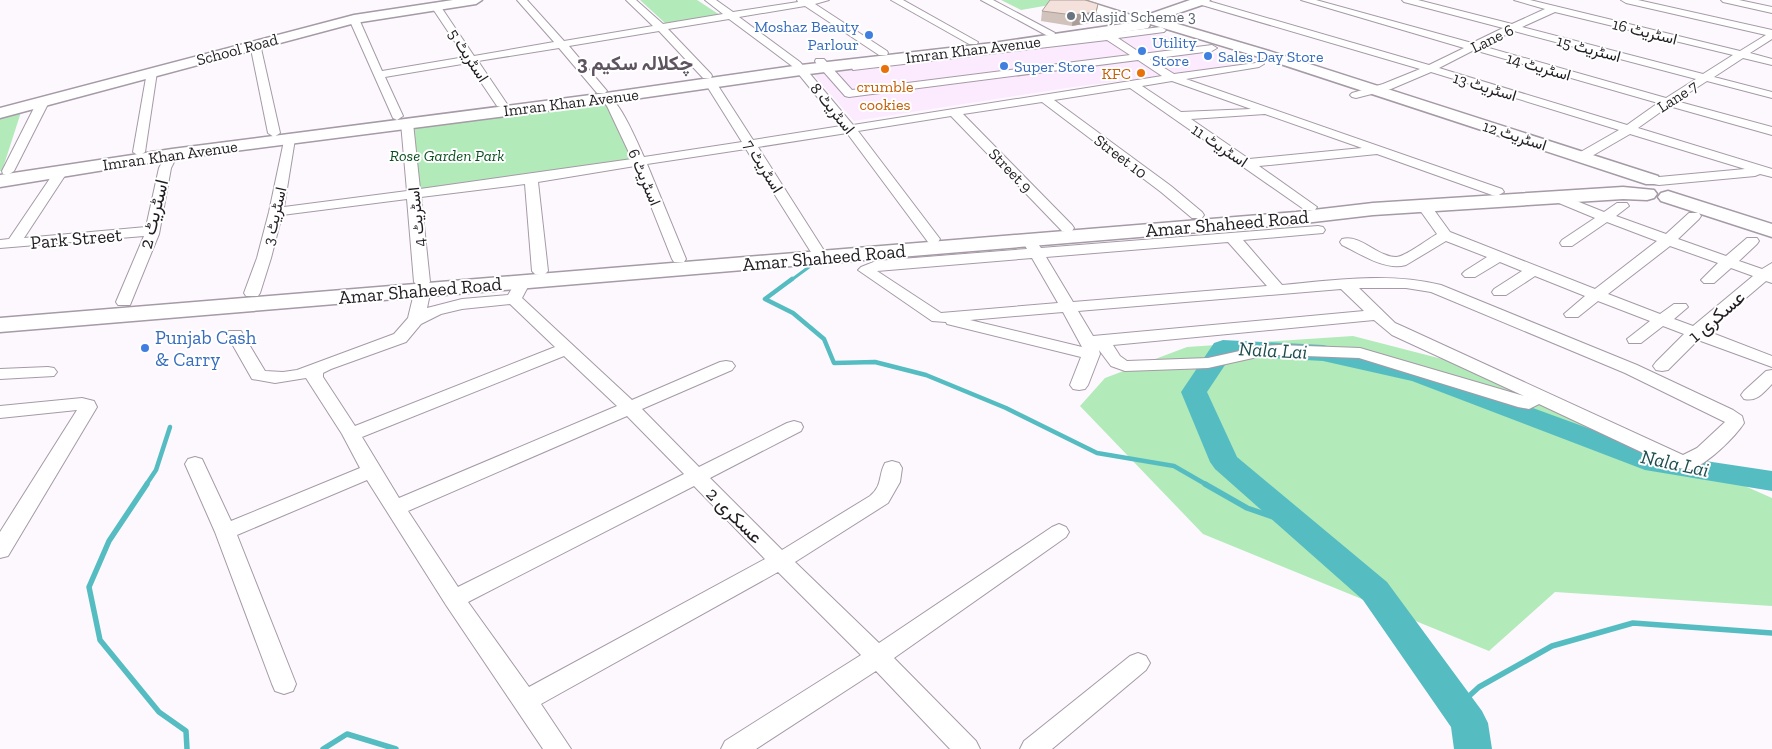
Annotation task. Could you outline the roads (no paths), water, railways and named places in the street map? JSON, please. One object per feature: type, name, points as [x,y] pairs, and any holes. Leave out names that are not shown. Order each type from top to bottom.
[{"type":"main road","name":"Imran Khan Avenue","points":[[3,175],[139,152],[603,95],[799,67],[825,67],[1104,34],[1146,23],[1201,1]]},
{"type":"main road","name":"Imran Khan Avenue","points":[[825,67],[884,52],[1146,23]]},
{"type":"main road","name":"Imran Khan Avenue","points":[[402,120],[501,104],[603,95]]},
{"type":"main road","name":"Imran Khan Avenue","points":[[3,175],[62,171],[281,136]]},
{"type":"main road","name":"Amar Shaheed Road","points":[[526,284],[680,259],[935,243],[1033,246],[1497,192],[1656,188]]},
{"type":"main road","name":"Amar Shaheed Road","points":[[0,313],[124,302],[197,302],[252,292],[423,285],[526,284],[1197,216],[1310,207],[1559,198],[1623,193],[1656,188]]},
{"type":"main road","points":[[1656,188],[1772,220]]},
{"type":"main road","points":[[1656,188],[1772,231]]},
{"type":"main road","name":"Amar Shaheed Road","points":[[0,325],[197,302],[423,285]]},
{"type":"street","name":"School Road","points":[[0,113],[354,19],[476,0]]},
{"type":"street","name":"اسٹریٹ 6","points":[[522,0],[562,44],[612,105],[637,155],[638,162],[680,259]]},
{"type":"street","name":"اسٹریٹ 7","points":[[631,0],[662,28],[709,80],[816,249]]},
{"type":"street","name":"اسٹریٹ 8","points":[[710,0],[799,67],[850,129],[935,243]]},
{"type":"street","points":[[378,75],[824,0]]},
{"type":"street","points":[[896,0],[972,42]]},
{"type":"street","points":[[986,0],[1050,33]]},
{"type":"street","points":[[1071,0],[1146,23],[1259,64],[1656,188]]},
{"type":"street","points":[[1096,0],[1136,13],[1146,23]]},
{"type":"street","name":"اسٹریٹ 14","points":[[1306,0],[1772,131]]},
{"type":"street","name":"اسٹریٹ 15","points":[[1407,0],[1772,95]]},
{"type":"street","name":"اسٹریٹ 16","points":[[1519,0],[1772,62]]},
{"type":"street","name":"Lane 6","points":[[1356,95],[1378,91],[1431,69],[1571,0]]},
{"type":"street","points":[[1626,0],[1772,34]]},
{"type":"street","points":[[1726,0],[1772,10]]},
{"type":"street","name":"اسٹریٹ 13","points":[[1201,1],[1431,69],[1771,174]]},
{"type":"street","points":[[804,2],[884,52]]},
{"type":"street","name":"اسٹریٹ 5","points":[[436,6],[501,104]]},
{"type":"street","name":"اسٹریٹ 4","points":[[354,19],[378,75],[402,120],[414,195],[423,285],[416,320]]},
{"type":"street","name":"اسٹریٹ 12","points":[[1146,23],[1378,91],[1581,157],[1656,188]]},
{"type":"street","points":[[1104,34],[1171,77],[1497,192]]},
{"type":"street","name":"Lane 7","points":[[1581,157],[1628,130],[1668,101],[1772,34]]},
{"type":"street","name":"اسٹریٹ 3","points":[[252,292],[264,258],[276,212],[281,136],[255,44]]},
{"type":"street","points":[[825,67],[849,94],[1212,48]]},
{"type":"street","points":[[276,212],[531,179],[1259,64]]},
{"type":"street","name":"اسٹریٹ 2","points":[[139,152],[152,72]]},
{"type":"street","name":"اسٹریٹ 11","points":[[1130,83],[1310,207]]},
{"type":"street","name":"Street 10","points":[[1044,98],[1166,189],[1197,216]]},
{"type":"street","points":[[3,175],[43,102]]},
{"type":"street","points":[[1178,116],[1269,111]]},
{"type":"street","name":"Street 9","points":[[955,113],[1067,228]]},
{"type":"street","points":[[1246,162],[1380,151]]},
{"type":"street","name":"اسٹریٹ 2","points":[[124,302],[152,231],[165,168],[172,154]]},
{"type":"street","points":[[6,244],[62,171]]},
{"type":"street","name":"Amar Shaheed Road","points":[[1656,188],[1771,174]]},
{"type":"street","name":"Amar Shaheed Road","points":[[1656,188],[1707,175],[1771,174]]},
{"type":"street","points":[[235,335],[258,375],[268,378],[283,378],[314,371],[325,365],[400,338],[416,320],[453,306],[526,284],[531,179]]},
{"type":"street","points":[[1559,198],[1604,217],[1729,262],[1769,274]]},
{"type":"street","points":[[1420,202],[1445,234],[1498,257],[1772,362]]},
{"type":"street","points":[[1568,243],[1622,206]]},
{"type":"street","points":[[1572,314],[1668,240],[1694,216]]},
{"type":"street","points":[[1318,230],[1232,237],[1033,246],[876,266],[866,270],[938,318],[1094,345],[1377,314]]},
{"type":"street","name":"Park Street","points":[[6,244],[152,231]]},
{"type":"street","points":[[1347,242],[1386,260],[1401,262],[1445,234]]},
{"type":"street","points":[[1232,237],[1278,289]]},
{"type":"street","points":[[1709,280],[1752,241]]},
{"type":"street","points":[[1033,246],[1094,345],[1119,365],[1208,363],[1262,351],[1364,354],[1523,402],[1532,402],[1535,395]]},
{"type":"street","points":[[1470,274],[1498,257]]},
{"type":"street","points":[[1500,292],[1533,270]]},
{"type":"street","name":"عسکری 1","points":[[1662,366],[1695,333],[1769,274]]},
{"type":"street","points":[[938,318],[1278,289],[1345,284],[1406,283],[1435,288],[1631,369],[1727,414],[1732,417],[1735,423],[1704,453],[1688,463],[1684,463],[1398,331],[1345,284]]},
{"type":"street","name":"عسکری 2","points":[[526,284],[566,348],[630,408],[967,749]]},
{"type":"street","points":[[1635,338],[1680,308]]},
{"type":"street","points":[[1289,323],[1313,351]]},
{"type":"street","points":[[1078,385],[1094,345]]},
{"type":"street","points":[[351,434],[566,348]]},
{"type":"street","points":[[396,508],[726,366]]},
{"type":"street","points":[[314,371],[314,377],[351,434],[371,472],[454,599],[558,749]]},
{"type":"street","points":[[0,374],[48,372]]},
{"type":"street","points":[[1750,395],[1772,375]]},
{"type":"street","points":[[0,412],[88,405],[88,408],[0,550]]},
{"type":"street","points":[[454,599],[794,427]]},
{"type":"street","points":[[195,464],[225,532],[284,684]]},
{"type":"street","points":[[524,701],[780,561],[886,494],[891,482],[892,468]]},
{"type":"street","points":[[225,532],[371,472]]},
{"type":"street","points":[[734,749],[878,657],[1059,532]]},
{"type":"street","points":[[1033,749],[1138,663]]},
{"type":"waterway","points":[[790,281],[809,267]]},
{"type":"waterway","points":[[792,279],[765,299],[793,313],[824,339],[834,363],[875,362],[926,375],[1006,408],[1097,453],[1174,466],[1207,485]]},
{"type":"waterway","name":"Nala Lai","points":[[1473,749],[1469,723],[1375,591],[1225,462],[1194,392],[1223,348],[1323,353],[1420,375],[1655,463],[1772,481]]},
{"type":"waterway","points":[[146,485],[156,470],[170,427]]},
{"type":"waterway","points":[[147,484],[109,541],[89,587],[100,640],[159,712],[186,731],[187,749]]},
{"type":"waterway","points":[[1205,484],[1247,508],[1299,526]]},
{"type":"waterway","points":[[1457,707],[1479,687],[1552,646],[1633,623],[1772,633]]},
{"type":"waterway","points":[[323,749],[347,734],[396,749]]},
{"type":"place","name":"Masjid Scheme 3","points":[[1071,16]]},
{"type":"place","name":"Moshaz Beauty Parlour","points":[[869,35]]},
{"type":"place","name":"Utility Store","points":[[1142,51]]},
{"type":"place","name":"Sales Day Store","points":[[1208,56]]},
{"type":"place","name":"Super Store","points":[[1004,66]]},
{"type":"place","name":"crumble cookies","points":[[885,69]]},
{"type":"place","name":"KFC","points":[[1141,73]]},
{"type":"place","name":"Punjab Cash & Carry","points":[[145,348]]},
{"type":"district","name":"چکلالہ سکیم 3","points":[[635,63]]},
{"type":"park label","name":"Rose Garden Park","points":[[447,155]]}]
